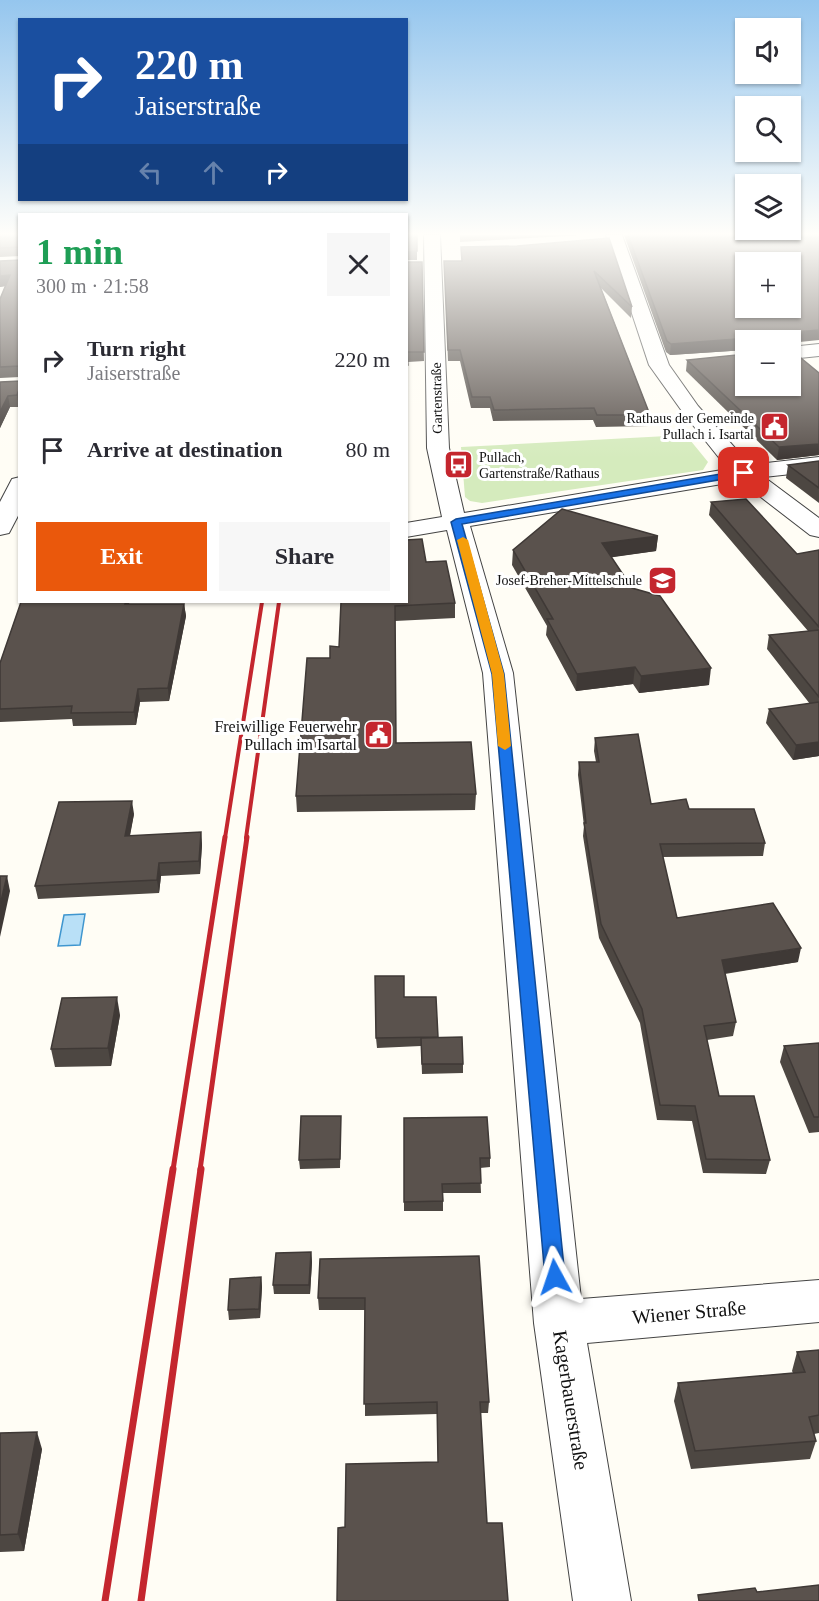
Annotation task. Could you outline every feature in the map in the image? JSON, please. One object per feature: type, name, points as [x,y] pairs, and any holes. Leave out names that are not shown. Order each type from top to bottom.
[{"type":"street","name":"Gartenstraße","points":[[437,310],[438,448],[456,522]]},
{"type":"street","points":[[638,310],[659,365],[691,410],[744,473],[819,530]]},
{"type":"street","points":[[801,352],[819,350]]},
{"type":"street","points":[[659,365],[683,363]]},
{"type":"street","points":[[408,530],[744,473],[819,464]]},
{"type":"street","points":[[0,528],[18,488]]},
{"type":"street","name":"Kagerbauerstraße","points":[[456,522],[498,674],[559,1323],[602,1601]]},
{"type":"street","points":[[0,540],[18,540]]},
{"type":"street","name":"Wiener Straße","points":[[559,1323],[819,1301]]},
{"type":"green space","points":[[686,435],[708,462],[703,470],[482,503],[470,501],[465,497],[461,447]]},
{"type":"water","points":[[85,914],[80,945],[58,946],[64,915]]},
{"type":"building","points":[[0,310],[18,310],[18,366],[0,367]]},
{"type":"building","points":[[408,310],[423,310],[424,352],[408,352]]},
{"type":"building","points":[[446,310],[609,310],[650,415],[597,415],[594,408],[494,410],[490,397],[472,397],[460,350],[448,350]]},
{"type":"building","points":[[655,310],[735,310],[735,318],[801,318],[801,310],[819,310],[819,330],[735,330],[735,339],[671,344],[667,341]]},
{"type":"building","points":[[735,355],[735,396],[801,396],[801,358],[819,373],[819,444],[779,447],[687,360]]},
{"type":"building","points":[[18,381],[17,395],[8,396],[0,412],[0,382]]},
{"type":"building","points":[[819,461],[819,488],[788,465]]},
{"type":"building","points":[[746,499],[797,554],[819,550],[819,627],[711,502]]},
{"type":"building","points":[[562,509],[658,536],[602,543],[632,588],[660,596],[711,668],[641,676],[635,667],[577,674],[547,619],[553,619],[513,550]]},
{"type":"building","points":[[422,539],[426,562],[446,561],[455,603],[395,606],[396,743],[471,742],[476,794],[296,796],[307,658],[330,658],[330,646],[339,647],[341,603],[408,603],[408,540]]},
{"type":"building","points":[[21,603],[184,604],[168,688],[138,689],[134,712],[71,713],[72,706],[0,709],[0,663]]},
{"type":"building","points":[[819,630],[819,697],[769,635]]},
{"type":"building","points":[[819,702],[819,742],[796,745],[769,709]]},
{"type":"building","points":[[638,734],[651,804],[686,799],[689,809],[754,809],[765,843],[660,844],[677,918],[773,903],[801,948],[722,960],[736,1022],[704,1026],[719,1096],[754,1096],[770,1160],[706,1159],[695,1106],[660,1105],[642,1009],[601,924],[584,823],[586,823],[579,762],[599,762],[595,738]]},
{"type":"building","points":[[132,801],[125,836],[201,832],[199,861],[159,863],[157,880],[35,886],[59,802]]},
{"type":"building","points":[[0,876],[7,876],[0,905]]},
{"type":"building","points":[[375,976],[404,976],[404,997],[436,997],[438,1037],[376,1038]]},
{"type":"building","points":[[117,997],[108,1048],[51,1049],[62,998]]},
{"type":"building","points":[[462,1037],[463,1064],[422,1064],[421,1038]]},
{"type":"building","points":[[819,1043],[819,1117],[814,1117],[784,1046]]},
{"type":"building","points":[[301,1116],[341,1116],[340,1159],[299,1160]]},
{"type":"building","points":[[487,1117],[490,1158],[480,1158],[481,1183],[442,1184],[443,1201],[404,1202],[404,1118]]},
{"type":"building","points":[[311,1252],[309,1285],[273,1285],[276,1253]]},
{"type":"building","points":[[479,1256],[489,1402],[480,1402],[487,1523],[502,1523],[508,1601],[337,1601],[338,1528],[345,1527],[346,1464],[438,1462],[437,1402],[364,1404],[365,1298],[318,1298],[320,1259]]},
{"type":"building","points":[[261,1277],[259,1309],[228,1310],[230,1279]]},
{"type":"building","points":[[819,1350],[819,1415],[809,1417],[816,1441],[695,1451],[678,1383],[805,1372],[797,1352]]},
{"type":"building","points":[[37,1432],[18,1534],[0,1535],[0,1433]]},
{"type":"building","points":[[819,1585],[819,1601],[699,1601],[698,1595],[755,1588],[757,1592]]},
{"type":"railway","points":[[225,838],[262,603]]},
{"type":"railway","points":[[246,838],[279,603]]},
{"type":"railway","points":[[173,1170],[225,837]]},
{"type":"railway","points":[[200,1170],[247,837]]},
{"type":"railway","points":[[105,1601],[173,1169]]},
{"type":"railway","points":[[141,1601],[201,1169]]},
{"type":"slow traffic","points":[[463,540],[498,674],[505,746]]},
{"type":"place","name":"Rathaus der Gemeinde Pullach i. Isartal","points":[[775,426]]},
{"type":"place","name":"Pullach, Gartenstraße/Rathaus","points":[[458,465]]},
{"type":"place","name":"Josef-Breher-Mittelschule","points":[[663,580]]},
{"type":"place","name":"Freiwillige Feuerwehr Pullach im Isartal","points":[[378,735]]},
{"type":"route","points":[[555,1277],[498,674],[456,522],[708,481],[744,473]]}]
